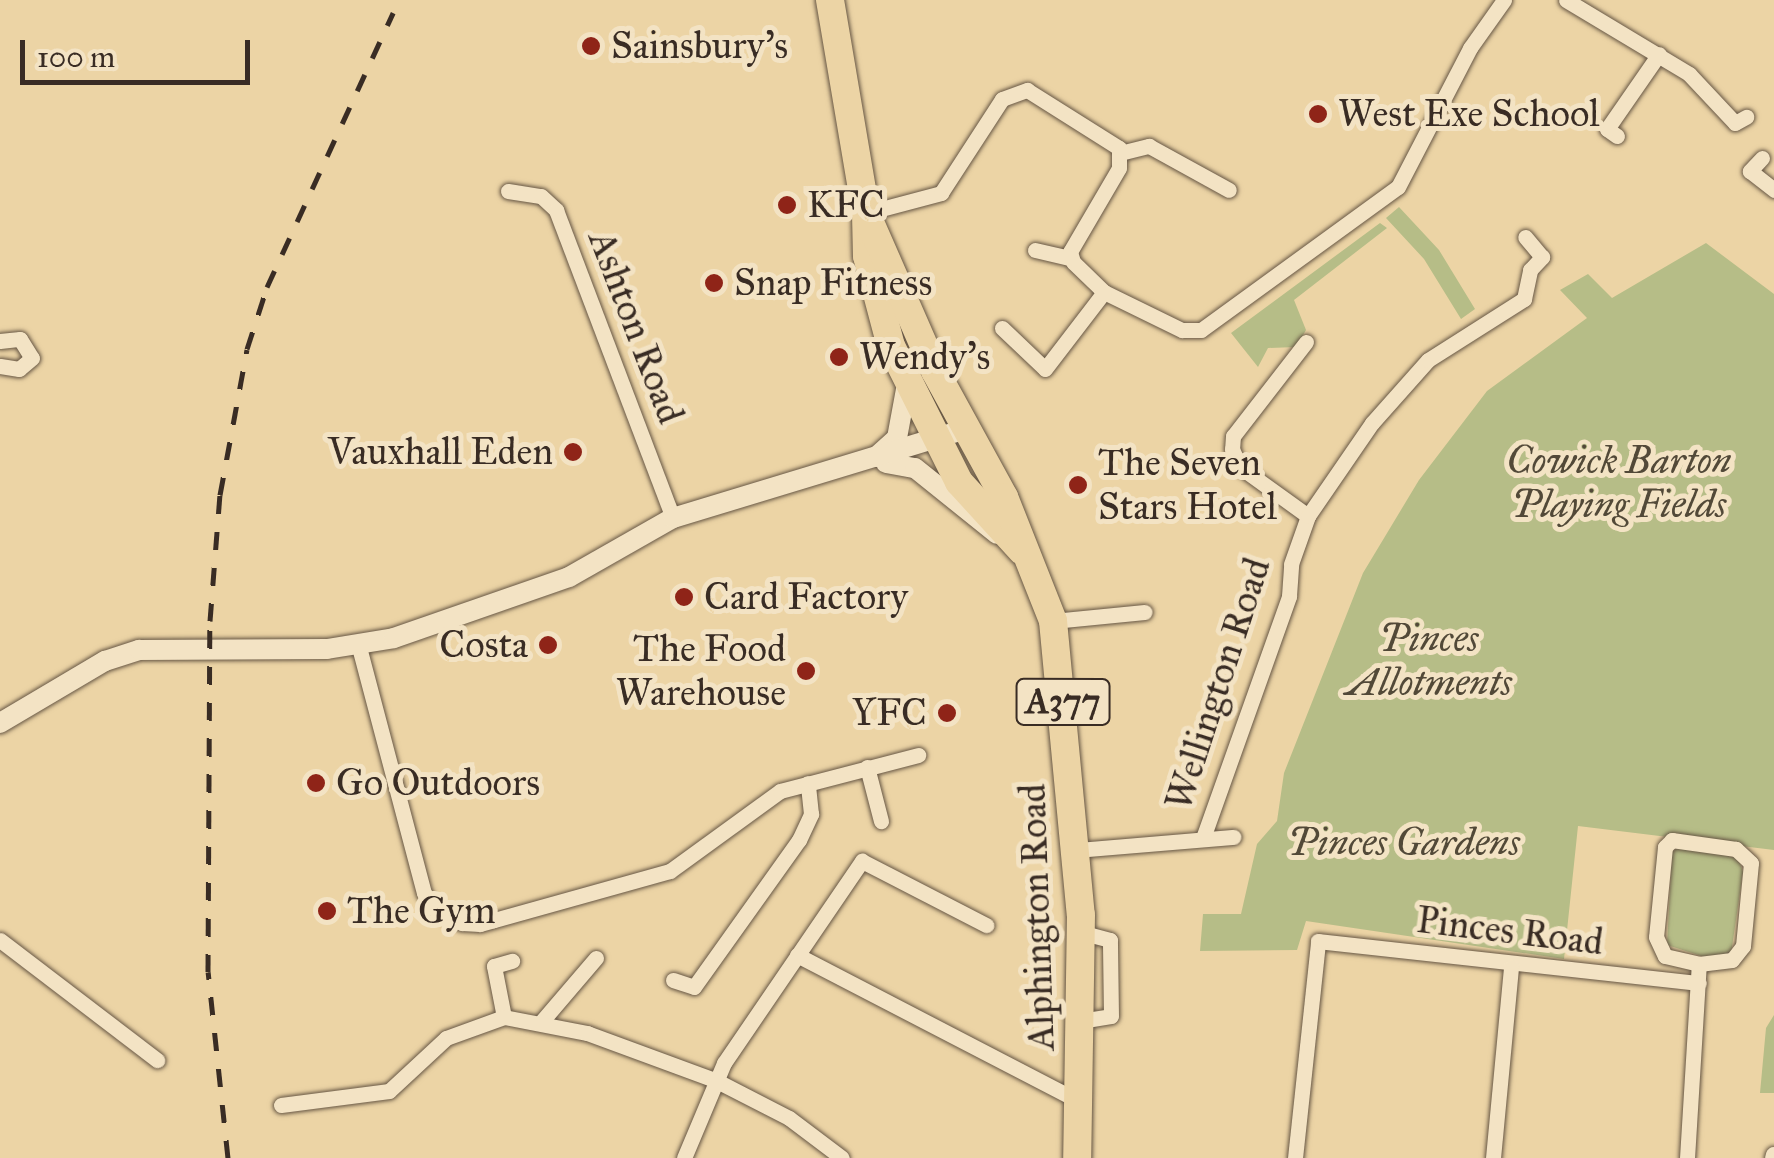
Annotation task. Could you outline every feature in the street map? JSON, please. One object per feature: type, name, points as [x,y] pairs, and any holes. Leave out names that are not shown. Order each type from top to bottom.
[{"type":"highway","name":"Alphington Road","points":[[830,0],[866,213],[867,256],[907,384],[930,442],[1007,540],[1031,558]]},
{"type":"highway","name":"Alphington Road","points":[[866,213],[935,370],[1031,558],[1053,621],[1077,850],[1081,932],[1077,1158]]},
{"type":"street","points":[[1035,250],[1070,258],[1104,292],[1196,332],[1328,243],[1398,187],[1470,48],[1504,0]]},
{"type":"street","points":[[1566,0],[1697,80],[1735,124]]},
{"type":"street","points":[[1606,129],[1659,54]]},
{"type":"street","points":[[866,213],[949,187],[1011,91],[1027,90],[1110,136],[1120,153],[1119,168],[1070,258]]},
{"type":"street","points":[[1120,153],[1150,146],[1230,190]]},
{"type":"street","points":[[1762,158],[1750,171],[1774,190]]},
{"type":"street","name":"Ashton Road","points":[[508,191],[541,196],[556,210],[673,518]]},
{"type":"street","name":"Wellington Road","points":[[1202,838],[1289,596],[1291,564],[1308,516],[1372,424],[1428,360],[1524,298],[1530,270],[1542,257],[1525,237]]},
{"type":"street","points":[[1002,328],[1045,369],[1104,292]]},
{"type":"street","points":[[0,340],[20,339],[32,358],[19,369],[0,366]]},
{"type":"street","points":[[1306,342],[1233,436],[1232,449],[1240,467],[1308,516]]},
{"type":"street","points":[[930,442],[944,419],[935,370]]},
{"type":"street","points":[[861,465],[897,438],[907,384]]},
{"type":"street","points":[[0,723],[105,661],[139,650],[359,647],[569,577],[673,518],[861,465],[966,429]]},
{"type":"street","points":[[861,465],[906,462],[1007,540]]},
{"type":"street","points":[[1053,621],[1144,612]]},
{"type":"street","points":[[359,647],[424,894],[452,920],[480,924],[670,871],[714,843],[754,804],[808,783],[918,755]]},
{"type":"street","points":[[867,768],[881,822]]},
{"type":"street","points":[[673,980],[694,987],[799,840],[811,814],[808,783]]},
{"type":"street","points":[[1077,850],[1233,837]]},
{"type":"street","points":[[1672,840],[1736,849],[1750,863],[1743,946],[1732,960],[1700,964],[1665,956],[1656,937],[1665,847],[1672,840]]},
{"type":"street","points":[[684,1158],[716,1080],[862,861],[986,925]]},
{"type":"street","points":[[0,940],[156,1060]]},
{"type":"street","name":"Pinces Road","points":[[1295,1158],[1315,944],[1699,984]]},
{"type":"street","points":[[797,955],[1079,1101]]},
{"type":"street","points":[[542,1021],[596,958]]},
{"type":"street","points":[[504,1017],[494,966],[512,961]]},
{"type":"street","points":[[1687,1158],[1700,964]]},
{"type":"street","points":[[1493,1158],[1511,966]]},
{"type":"street","points":[[282,1105],[389,1091],[446,1038],[504,1017],[542,1021],[716,1080],[789,1118],[842,1158]]},
{"type":"green space","points":[[1399,207],[1439,250],[1475,309],[1461,319],[1424,259],[1386,218]]},
{"type":"green space","points":[[1380,223],[1387,228],[1294,300],[1306,330],[1296,347],[1268,348],[1258,367],[1231,333]]},
{"type":"green space","points":[[1706,243],[1774,294],[1774,850],[1578,826],[1564,959],[1306,921],[1297,950],[1200,951],[1203,914],[1241,914],[1257,844],[1277,821],[1284,773],[1363,573],[1419,480],[1487,391],[1587,318],[1560,290],[1588,274],[1612,298]]},
{"type":"green space","points":[[1681,846],[1738,858],[1743,872],[1731,954],[1714,960],[1667,945],[1672,852]]},
{"type":"green space","points":[[1774,1015],[1774,1093],[1760,1093],[1766,1028]]},
{"type":"railway","points":[[228,1158],[208,972],[210,621],[220,495],[247,349],[267,287],[393,13]]},
{"type":"place","name":"Sainsbury's","points":[[591,46]]},
{"type":"place","name":"West Exe School","points":[[1318,114]]},
{"type":"place","name":"KFC","points":[[787,205]]},
{"type":"place","name":"Snap Fitness","points":[[714,283]]},
{"type":"place","name":"Wendy's","points":[[839,357]]},
{"type":"place","name":"Vauxhall Eden","points":[[573,452]]},
{"type":"place","name":"The Seven Stars Hotel","points":[[1078,485]]},
{"type":"place","name":"Card Factory","points":[[684,597]]},
{"type":"place","name":"Costa","points":[[548,645]]},
{"type":"place","name":"The Food Warehouse","points":[[806,671]]},
{"type":"place","name":"YFC","points":[[947,713]]},
{"type":"place","name":"Go Outdoors","points":[[316,783]]},
{"type":"place","name":"The Gym","points":[[327,911]]},
{"type":"park label","name":"Cowick Barton Playing Fields","points":[[1619,483]]},
{"type":"park label","name":"Pinces Allotments","points":[[1429,661]]},
{"type":"park label","name":"Pinces Gardens","points":[[1404,843]]}]
